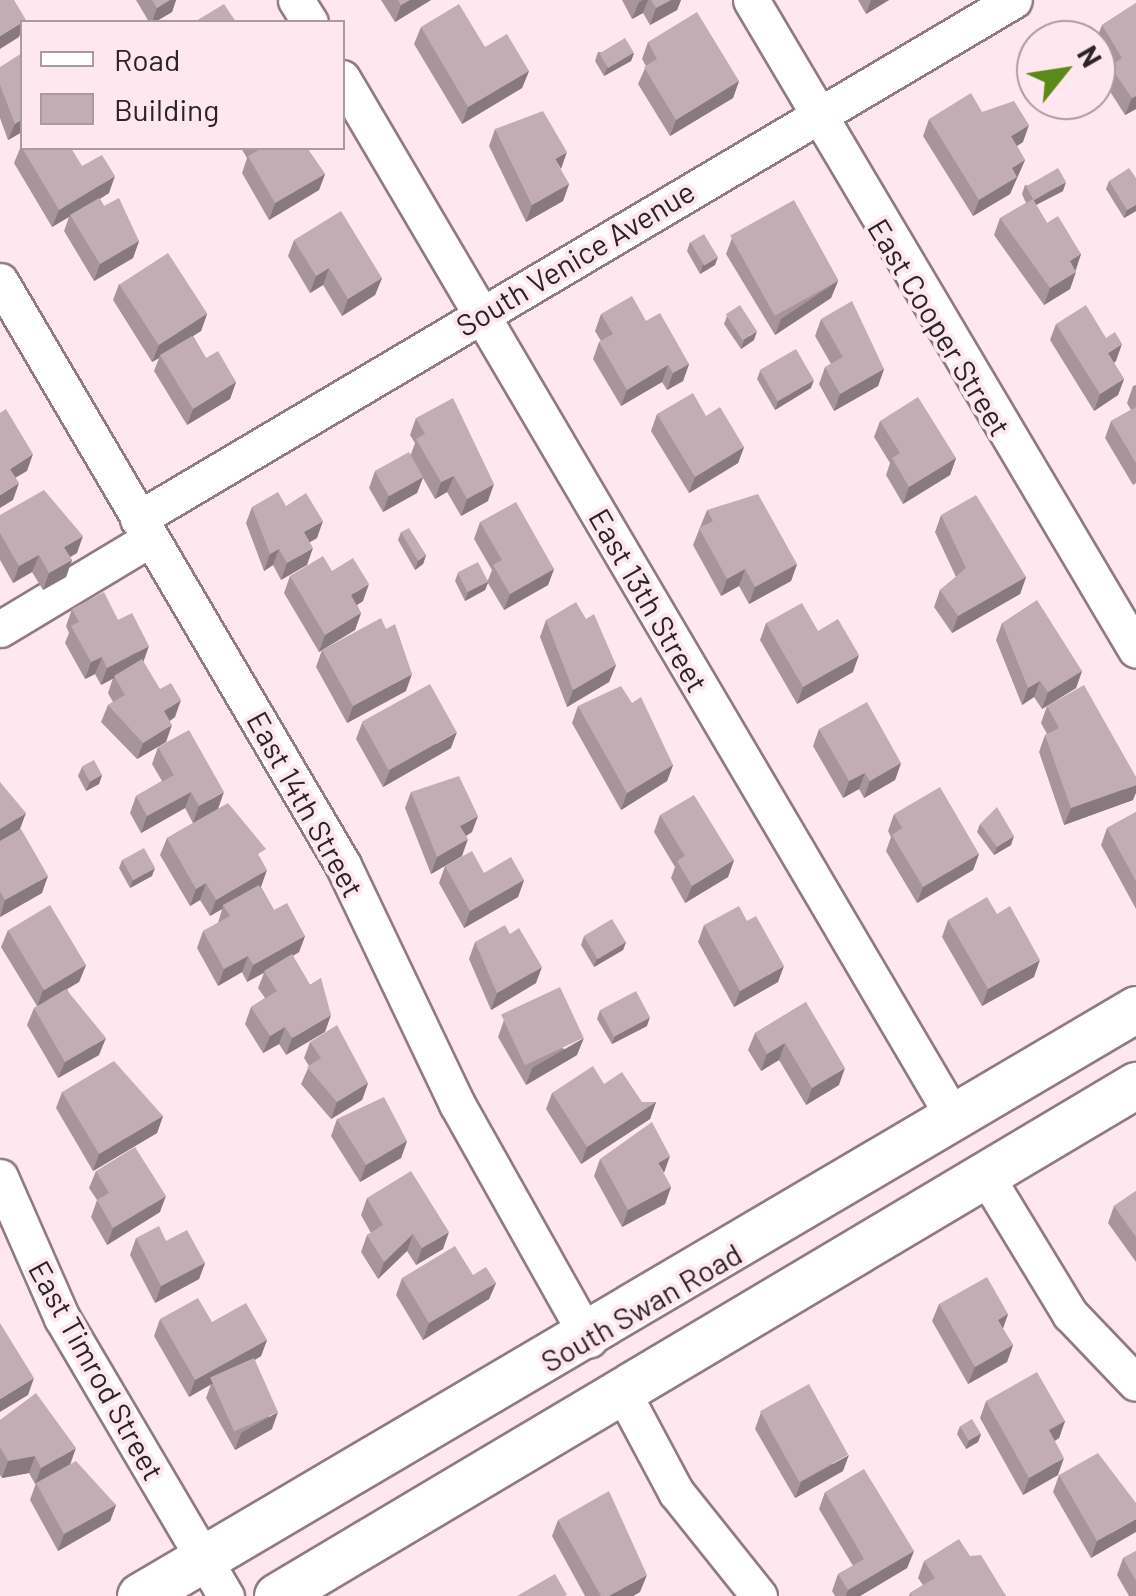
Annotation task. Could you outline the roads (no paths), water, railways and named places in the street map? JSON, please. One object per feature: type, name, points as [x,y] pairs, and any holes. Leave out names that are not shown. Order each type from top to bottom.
[{"type":"main road","name":"South Swan Road","points":[[140,1596],[215,1577],[589,1339],[1136,1009]]},
{"type":"main road","name":"South Swan Road","points":[[277,1596],[1136,1085]]},
{"type":"street","name":"East Cooper Street","points":[[751,0],[812,115],[1136,650]]},
{"type":"street","name":"South Venice Avenue","points":[[0,628],[144,529],[482,316],[812,115],[1014,0]]},
{"type":"street","name":"East 13th Street","points":[[345,83],[956,1121]]},
{"type":"street","name":"East 14th Street","points":[[0,281],[343,865],[457,1104],[589,1339]]},
{"type":"street","points":[[986,1176],[1070,1314],[1136,1383]]},
{"type":"street","name":"East Timrod Street","points":[[0,1177],[62,1318],[215,1577]]},
{"type":"street","points":[[622,1390],[676,1492],[759,1596]]}]
